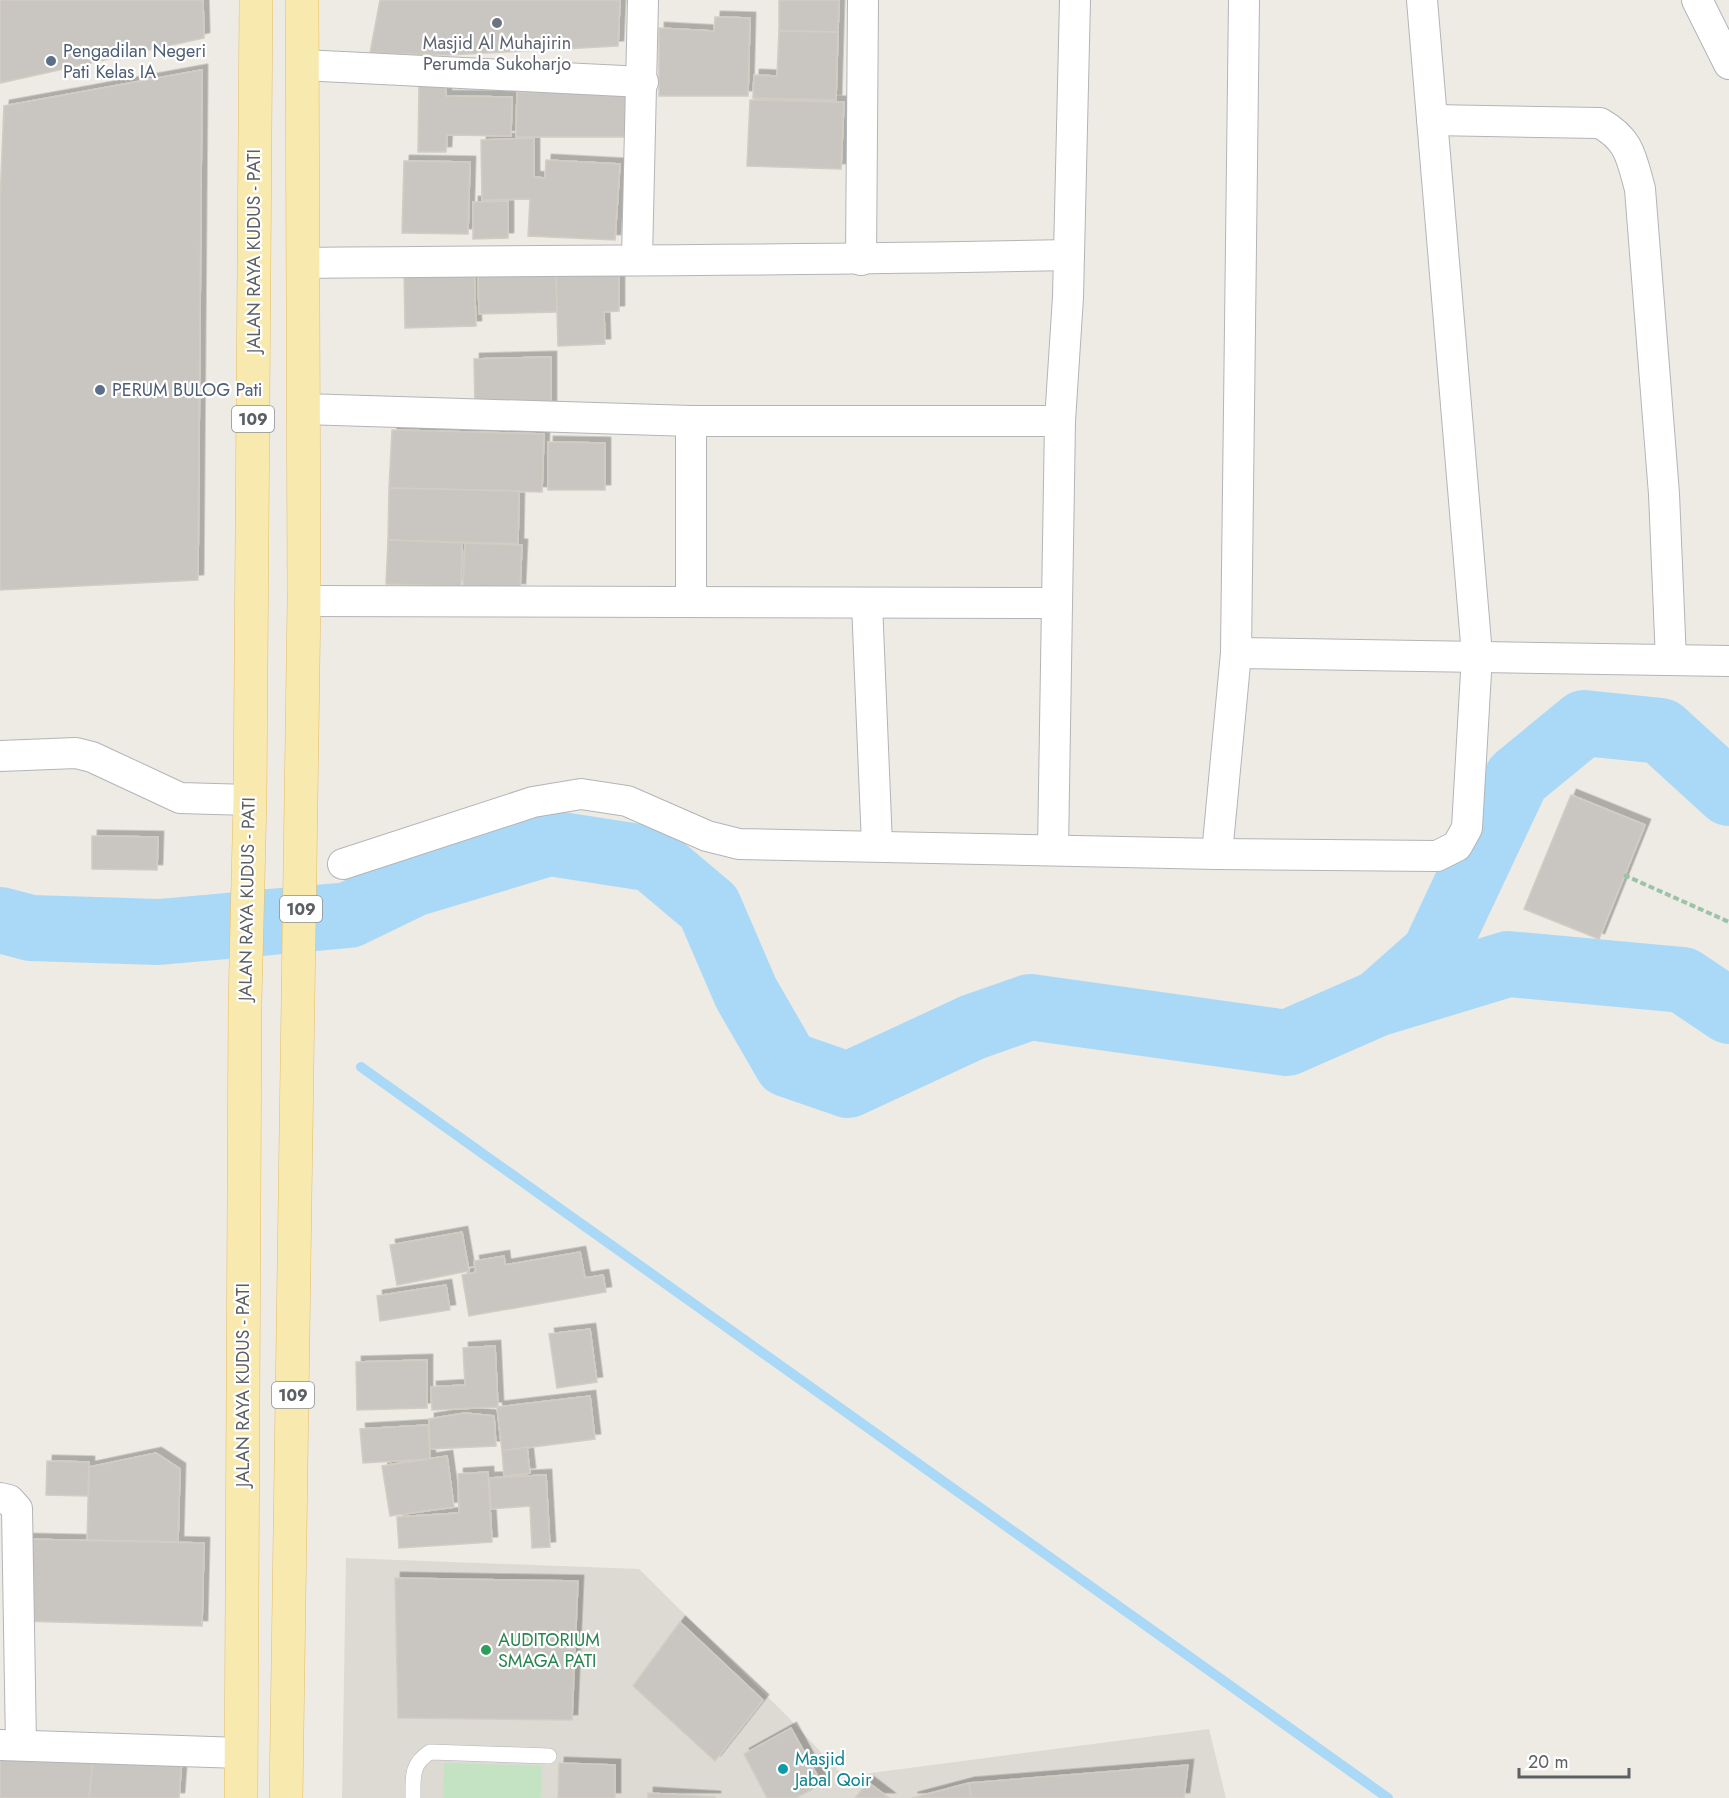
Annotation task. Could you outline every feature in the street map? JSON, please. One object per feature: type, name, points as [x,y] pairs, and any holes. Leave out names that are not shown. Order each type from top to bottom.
[{"type":"main road","name":"JALAN RAYA KUDUS - PATI","points":[[241,1798],[245,1002],[250,800],[256,0]]},
{"type":"main road","name":"109","points":[[286,1798],[302,826],[304,601],[302,0]]},
{"type":"street","points":[[637,258],[643,82],[643,0]]},
{"type":"street","points":[[861,260],[863,0]]},
{"type":"street","points":[[1053,850],[1060,421],[1069,255],[1076,0]]},
{"type":"street","points":[[1217,854],[1236,653],[1244,0]]},
{"type":"street","points":[[343,864],[533,802],[581,794],[627,801],[707,836],[739,844],[1437,856],[1457,846],[1467,828],[1477,655],[1422,0]]},
{"type":"street","points":[[1697,0],[1729,64]]},
{"type":"street","points":[[302,65],[643,82]]},
{"type":"street","points":[[1432,120],[1600,123],[1617,133],[1629,152],[1640,189],[1664,494],[1671,660]]},
{"type":"street","points":[[303,263],[637,258],[861,260],[1069,255]]},
{"type":"street","points":[[303,409],[691,421],[1060,421]]},
{"type":"street","points":[[691,421],[691,601]]},
{"type":"street","points":[[304,601],[1056,603]]},
{"type":"street","points":[[867,603],[877,845]]},
{"type":"street","points":[[1236,653],[1477,655],[1729,661]]},
{"type":"street","points":[[0,756],[76,753],[92,757],[180,798],[250,800]]},
{"type":"street","points":[[0,1498],[9,1500],[17,1509],[10,1745],[241,1754]]},
{"type":"lane","points":[[413,1798],[413,1769],[418,1759],[430,1752],[549,1756]]},
{"type":"path","points":[[1624,875],[1729,922]]},
{"type":"shaded area","points":[[346,1558],[639,1569],[787,1716],[848,1781],[871,1773],[1209,1729],[1226,1798],[342,1798]]},
{"type":"green space","points":[[444,1763],[542,1766],[541,1798],[443,1798]]},
{"type":"building","name":"Pengadilan Negeri Pati Kelas IA","points":[[0,0],[203,0],[204,38],[0,83]]},
{"type":"building","name":"Masjid Al Muhajirin Perumda Sukoharjo","points":[[380,0],[620,0],[618,46],[448,55],[370,53]]},
{"type":"building","points":[[779,0],[839,0],[838,32],[779,31]]},
{"type":"building","points":[[715,17],[750,18],[748,96],[659,96],[659,28],[714,31]]},
{"type":"building","points":[[779,31],[838,32],[836,100],[753,98],[754,75],[777,76]]},
{"type":"building","name":"PERUM BULOG Pati","points":[[202,70],[198,580],[0,590],[0,200],[4,106]]},
{"type":"building","points":[[419,85],[446,85],[446,96],[512,97],[511,136],[447,135],[446,152],[418,152]]},
{"type":"building","points":[[517,92],[630,92],[629,137],[516,137]]},
{"type":"building","points":[[750,100],[844,102],[841,169],[747,166]]},
{"type":"building","points":[[534,138],[534,177],[545,178],[546,160],[620,164],[615,240],[528,236],[530,199],[482,200],[481,140]]},
{"type":"building","points":[[404,161],[470,162],[468,234],[402,233]]},
{"type":"building","points":[[508,201],[508,238],[473,239],[473,202]]},
{"type":"building","points":[[556,264],[557,312],[479,314],[478,266]]},
{"type":"building","points":[[474,268],[476,326],[405,328],[404,270]]},
{"type":"building","points":[[619,269],[619,311],[604,312],[605,344],[558,346],[556,270]]},
{"type":"building","points":[[551,357],[551,406],[475,408],[474,359]]},
{"type":"building","points":[[392,430],[544,434],[542,492],[389,488]]},
{"type":"building","points":[[548,442],[605,443],[605,490],[548,490]]},
{"type":"building","points":[[389,488],[519,491],[518,544],[388,540]]},
{"type":"building","points":[[388,540],[462,543],[461,586],[386,584]]},
{"type":"building","points":[[465,543],[522,545],[520,589],[463,587]]},
{"type":"building","points":[[1571,795],[1645,825],[1599,939],[1524,909]]},
{"type":"building","points":[[92,836],[158,837],[157,870],[92,869]]},
{"type":"building","points":[[462,1232],[469,1271],[397,1285],[390,1245]]},
{"type":"building","points":[[580,1252],[585,1278],[603,1275],[606,1292],[469,1316],[462,1275],[476,1272],[474,1261],[504,1256],[505,1265]]},
{"type":"building","points":[[446,1285],[450,1310],[380,1321],[377,1296]]},
{"type":"building","points":[[590,1329],[597,1382],[557,1388],[549,1334]]},
{"type":"building","points":[[495,1346],[498,1407],[432,1410],[431,1387],[465,1385],[463,1348]]},
{"type":"building","points":[[427,1360],[427,1408],[357,1410],[356,1362]]},
{"type":"building","points":[[590,1396],[595,1439],[502,1451],[497,1407]]},
{"type":"building","points":[[465,1413],[494,1416],[496,1446],[430,1449],[429,1419]]},
{"type":"building","points":[[428,1425],[430,1459],[363,1463],[360,1429]]},
{"type":"building","points":[[527,1447],[530,1473],[504,1476],[502,1451]]},
{"type":"building","points":[[156,1453],[180,1469],[178,1542],[87,1540],[89,1467]]},
{"type":"building","points":[[447,1456],[454,1507],[390,1516],[382,1466]]},
{"type":"building","points":[[47,1461],[89,1462],[88,1496],[46,1495]]},
{"type":"building","points":[[488,1472],[492,1542],[399,1548],[397,1517],[459,1513],[458,1474]]},
{"type":"building","points":[[546,1475],[550,1547],[532,1548],[530,1506],[491,1509],[489,1478]]},
{"type":"building","points":[[19,1539],[204,1543],[202,1626],[20,1621]]},
{"type":"building","name":"AUDITORIUM SMAGA PATI","points":[[395,1578],[578,1581],[572,1720],[398,1718]]},
{"type":"building","points":[[680,1622],[763,1700],[715,1761],[633,1686]]},
{"type":"building","name":"Masjid Jabal Qoir","points":[[791,1728],[822,1784],[796,1798],[767,1798],[744,1754]]},
{"type":"building","points":[[93,1752],[182,1759],[179,1798],[89,1798]]},
{"type":"building","points":[[0,1753],[93,1760],[89,1798],[0,1798]]},
{"type":"building","points":[[559,1763],[615,1765],[615,1798],[558,1798]]},
{"type":"building","points":[[1188,1765],[1184,1798],[971,1798],[969,1783]]},
{"type":"building","points":[[868,1782],[889,1798],[855,1798]]},
{"type":"building","points":[[969,1783],[971,1798],[912,1798]]},
{"type":"building","points":[[648,1793],[715,1797],[715,1798],[648,1798]]},
{"type":"waterway","points":[[1381,1001],[1434,954],[1517,778],[1584,723],[1661,731],[1729,793]]},
{"type":"waterway","points":[[0,920],[31,928],[159,932],[349,915],[413,884],[549,843],[652,859],[709,907],[746,993],[787,1064],[848,1085],[973,1027],[1030,1007],[1287,1043],[1376,1004],[1508,964],[1683,980],[1729,1011]]},
{"type":"waterway","points":[[361,1067],[1388,1798]]},
{"type":"place","name":"Masjid Al Muhajirin Perumda Sukoharjo","points":[[497,23]]},
{"type":"place","name":"Pengadilan Negeri Pati Kelas IA","points":[[51,61]]},
{"type":"place","name":"PERUM BULOG Pati","points":[[100,390]]},
{"type":"place","name":"AUDITORIUM SMAGA PATI","points":[[486,1650]]},
{"type":"place","name":"Masjid Jabal Qoir","points":[[783,1769]]}]
